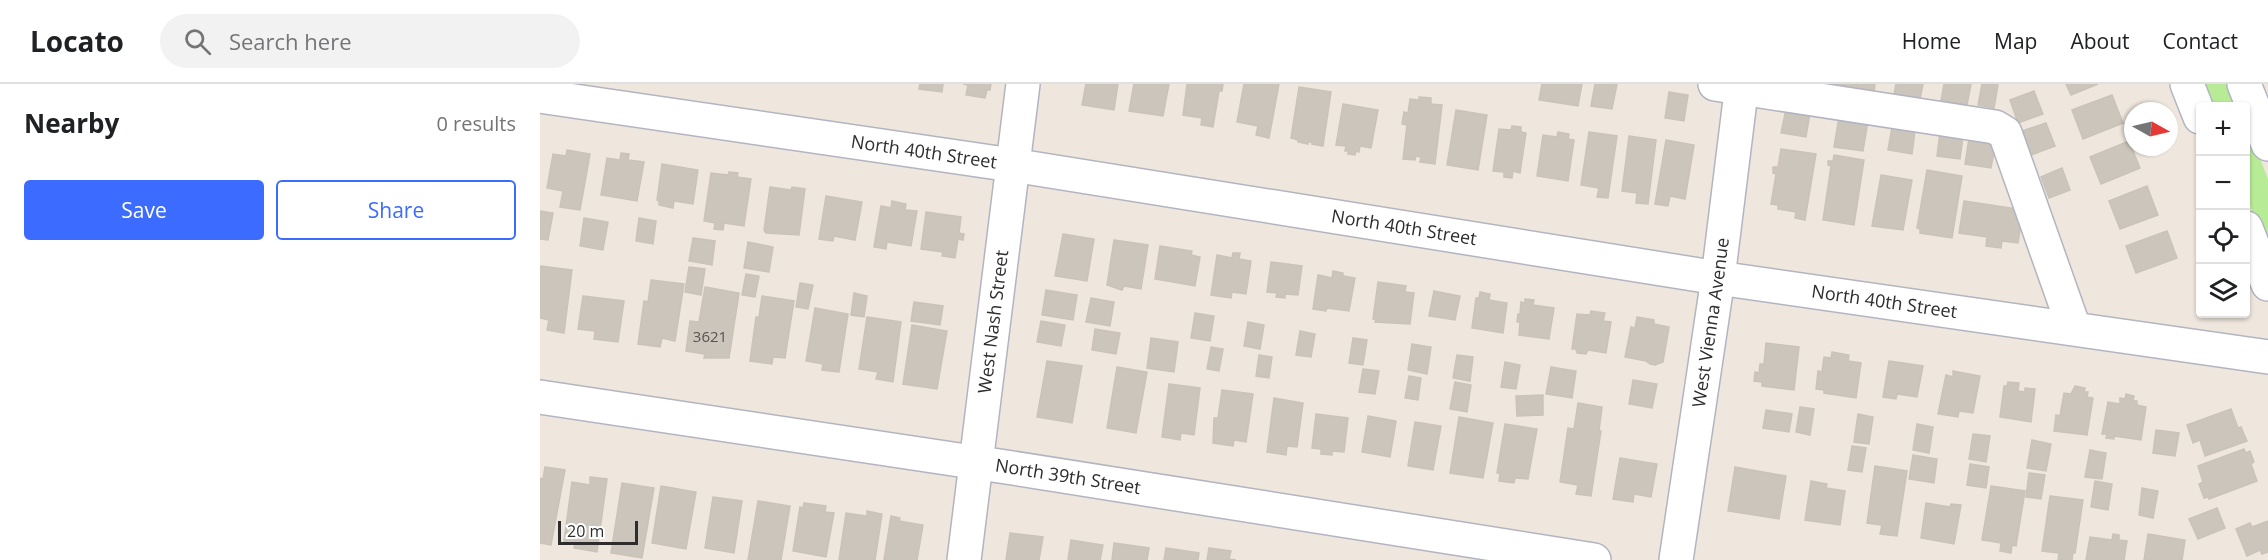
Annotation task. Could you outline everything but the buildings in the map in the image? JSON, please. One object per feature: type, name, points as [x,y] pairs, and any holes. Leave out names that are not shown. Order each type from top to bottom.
[{"type":"street","name":"West Nash Street","points":[[964,560],[978,462],[1023,84]]},
{"type":"street","points":[[2187,84],[2196,107]]},
{"type":"street","points":[[2244,84],[2268,144]]},
{"type":"street","points":[[1733,85],[1995,126],[2005,134],[2074,328]]},
{"type":"street","name":"West Vienna Avenue","points":[[1676,560],[1718,278],[1733,85]]},
{"type":"street","name":"North 40th Street","points":[[540,96],[1012,165],[1718,278],[2268,357]]},
{"type":"street","points":[[2250,238],[2268,284]]},
{"type":"street","name":"North 39th Street","points":[[540,397],[978,462],[1594,560]]},
{"type":"green space","points":[[2201,84],[2230,84],[2237,102],[2208,102]]},
{"type":"green space","points":[[2250,133],[2268,179],[2268,252],[2250,205]]}]
